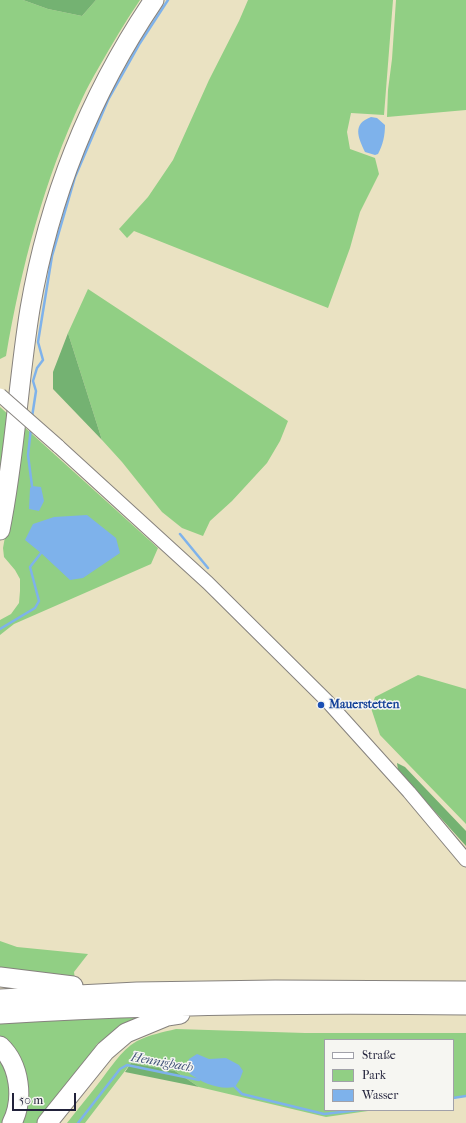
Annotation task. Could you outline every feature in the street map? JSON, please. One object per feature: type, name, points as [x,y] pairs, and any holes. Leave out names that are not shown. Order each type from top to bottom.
[{"type":"highway","points":[[0,530],[8,483],[30,310],[47,232],[69,163],[96,101],[121,52],[154,0]]},
{"type":"highway","points":[[0,977],[72,986],[120,988],[137,992]]},
{"type":"highway","points":[[0,999],[137,992],[466,990]]},
{"type":"highway","points":[[46,1123],[104,1051],[126,1033],[167,1016],[198,1013],[219,1005]]},
{"type":"highway","points":[[0,1014],[112,1008],[219,1005],[466,1005]]},
{"type":"highway","points":[[0,1046],[12,1062],[17,1075],[19,1088],[18,1102],[15,1118],[12,1123]]},
{"type":"street","points":[[0,395],[208,583],[327,701],[409,792],[466,860]]},
{"type":"green space","points":[[0,0],[23,0],[48,9],[82,16],[96,0],[140,0],[88,87],[68,130],[35,225],[19,290],[6,356],[0,359]]},
{"type":"green space","points":[[23,0],[96,0],[82,16],[48,9]]},
{"type":"green space","points":[[248,0],[393,0],[384,115],[351,113],[347,132],[350,149],[375,158],[379,174],[360,212],[350,248],[328,308],[134,231],[127,238],[119,229],[148,197],[173,160],[209,80]]},
{"type":"green space","points":[[396,0],[466,0],[466,110],[387,117]]},
{"type":"green space","points":[[88,289],[288,421],[280,441],[267,463],[232,501],[210,521],[203,536],[182,528],[162,512],[122,462],[102,440],[68,333]]},
{"type":"green space","points":[[68,333],[102,440],[53,389],[53,372]]},
{"type":"green space","points":[[0,407],[10,416],[0,492]]},
{"type":"green space","points":[[21,424],[158,548],[151,564],[14,624],[0,635],[0,620],[11,614],[19,603],[20,579],[15,570],[4,557],[3,548],[13,492]]},
{"type":"green space","points":[[418,675],[466,689],[466,824],[380,735],[371,708],[375,697]]},
{"type":"green space","points":[[397,763],[405,767],[466,831],[466,846],[398,770]]},
{"type":"green space","points":[[0,941],[17,947],[88,954],[74,972],[75,980],[0,972]]},
{"type":"green space","points":[[155,1013],[119,1029],[97,1044],[85,1064],[49,1112],[37,1123],[16,1123],[0,1039],[0,1020]]},
{"type":"green space","points":[[176,1029],[305,1033],[466,1033],[466,1096],[454,1098],[454,1039],[324,1039],[324,1111],[368,1111],[326,1117],[199,1087],[175,1071],[131,1063],[85,1123],[67,1123],[125,1050],[137,1041]]},
{"type":"green space","points":[[0,1051],[15,1083],[7,1123],[0,1123]]},
{"type":"green space","points":[[131,1063],[175,1071],[199,1087],[125,1072]]},
{"type":"water","points":[[371,117],[377,118],[385,125],[382,144],[378,154],[375,155],[365,152],[358,132],[361,123]]},
{"type":"water","points":[[32,486],[41,487],[44,501],[39,511],[29,509],[30,488]]},
{"type":"water","points":[[87,515],[116,538],[120,553],[83,578],[70,580],[25,540],[33,524],[54,517]]},
{"type":"water","points":[[197,1054],[209,1059],[226,1058],[239,1065],[243,1071],[235,1087],[217,1087],[190,1074],[187,1066],[189,1059]]},
{"type":"waterway","points":[[32,417],[36,391],[33,381],[37,368],[43,360],[38,342],[52,256],[75,177],[108,100],[140,43],[168,0]]},
{"type":"waterway","points":[[31,428],[28,455],[32,486]]},
{"type":"waterway","points":[[180,534],[208,568]]},
{"type":"waterway","points":[[0,629],[35,608],[39,601],[30,567],[41,553]]},
{"type":"waterway","name":"Hennigbach","points":[[78,1123],[120,1069],[127,1065],[199,1080]]},
{"type":"waterway","name":"Hennigbach","points":[[235,1087],[242,1094],[324,1114],[350,1111]]},
{"type":"waterway","name":"Hennigbach","points":[[454,1098],[466,1096]]},
{"type":"place","name":"Mauerstetten","points":[[321,705]]}]
